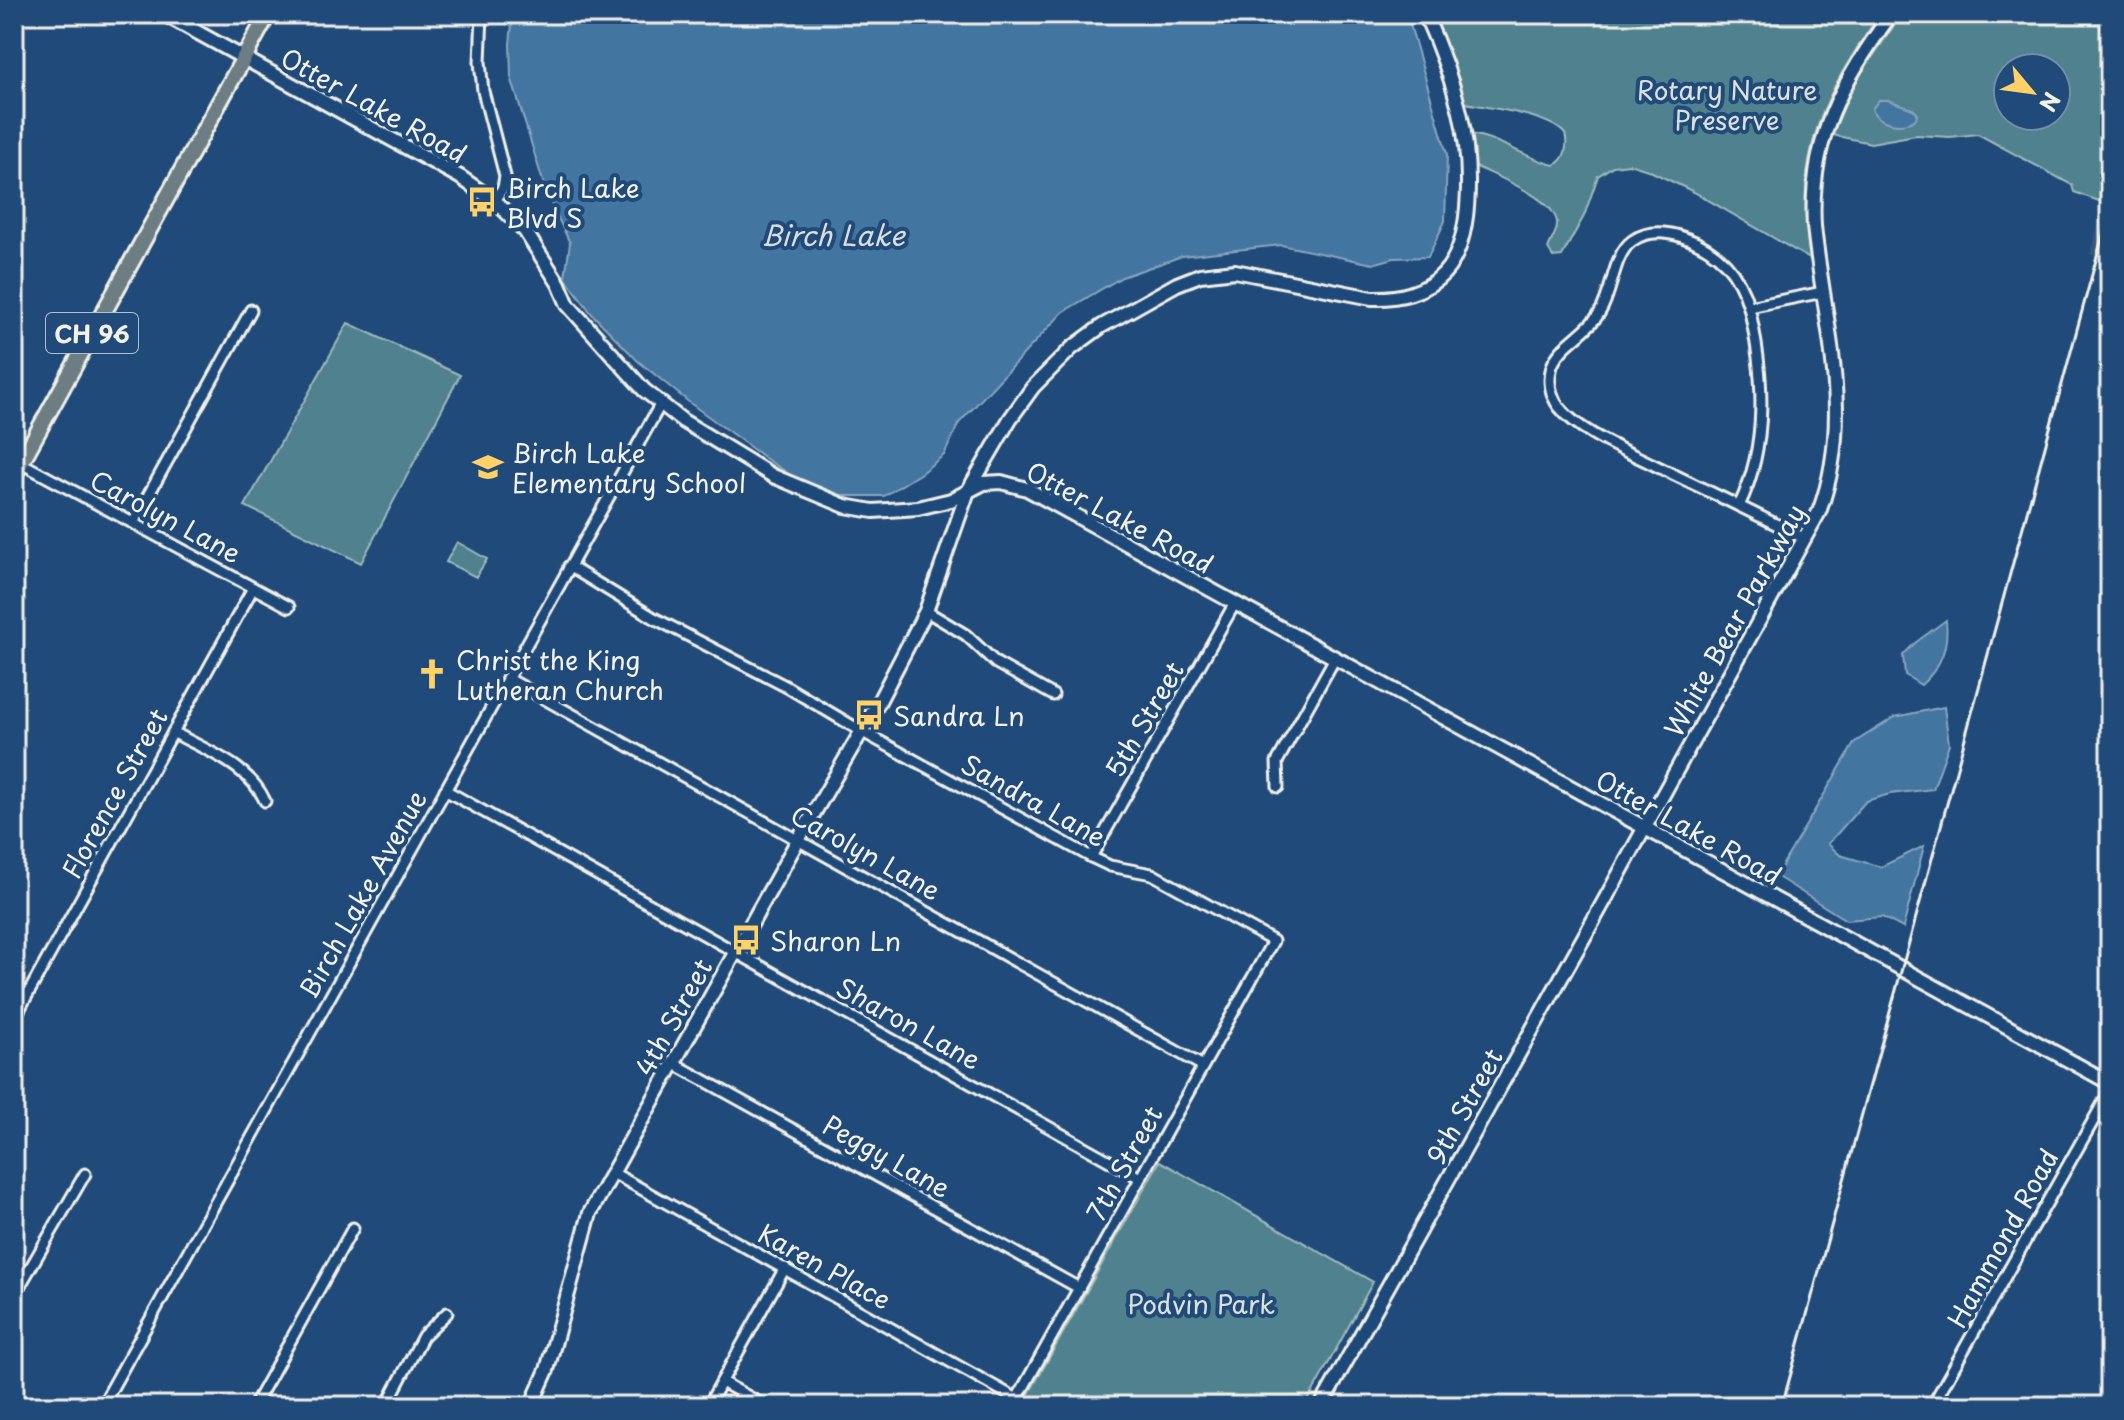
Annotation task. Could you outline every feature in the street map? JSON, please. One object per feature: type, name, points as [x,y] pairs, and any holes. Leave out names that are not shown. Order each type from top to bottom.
[{"type":"main road","name":"CH 96","points":[[17,469],[268,14]]},
{"type":"street","name":"Otter Lake Road","points":[[164,14],[460,177],[494,200],[525,231],[559,284],[568,305],[660,405],[700,433],[773,476],[845,506],[883,511],[918,508],[951,500],[984,483],[1001,482],[1027,489],[2110,1083]]},
{"type":"street","points":[[482,14],[480,62],[483,91],[505,176],[504,187],[494,200]]},
{"type":"street","name":"4th Street","points":[[531,1406],[547,1370],[590,1213],[926,611],[968,491],[1033,387],[1072,348],[1125,311],[1200,275],[1235,271],[1390,299],[1425,287],[1445,272],[1453,261],[1461,236],[1467,197],[1467,153],[1460,110],[1425,14]]},
{"type":"street","name":"White Bear Parkway","points":[[1645,828],[1805,539],[1825,495],[1837,439],[1836,390],[1813,206],[1819,148],[1831,110],[1843,86],[1891,14]]},
{"type":"street","points":[[1739,506],[1754,466],[1761,416],[1760,379],[1749,307],[1734,274],[1711,252],[1677,236],[1645,235],[1623,250],[1601,310],[1585,331],[1560,353],[1550,379],[1552,393],[1560,407],[1593,433],[1739,506],[1805,539]]},
{"type":"street","points":[[1749,307],[1823,292]]},
{"type":"street","points":[[133,523],[251,310]]},
{"type":"street","name":"Birch Lake Avenue","points":[[102,1406],[660,405]]},
{"type":"street","name":"Carolyn Lane","points":[[17,469],[133,523],[289,607]]},
{"type":"street","name":"Sandra Lane","points":[[569,566],[654,618],[787,687],[1091,857],[1110,866],[1152,874],[1273,941]]},
{"type":"street","name":"Florence Street","points":[[14,1019],[253,588]]},
{"type":"street","name":"5th Street","points":[[1091,857],[1235,603]]},
{"type":"street","points":[[926,611],[966,635],[996,663],[1053,695]]},
{"type":"street","points":[[1278,787],[1277,762],[1335,658]]},
{"type":"street","name":"Carolyn Lane","points":[[507,678],[1203,1066]]},
{"type":"street","points":[[173,732],[244,771],[260,789],[265,801]]},
{"type":"street","name":"Sharon Lane","points":[[445,790],[1140,1178]]},
{"type":"street","name":"9th Street","points":[[1321,1406],[1645,828]]},
{"type":"street","name":"7th Street","points":[[1015,1403],[1273,941]]},
{"type":"street","name":"Peggy Lane","points":[[673,1063],[1079,1288]]},
{"type":"street","name":"Hammond Road","points":[[1932,1406],[2110,1091]]},
{"type":"street","name":"Karen Place","points":[[611,1172],[785,1268],[1015,1403]]},
{"type":"street","points":[[14,1296],[85,1174]]},
{"type":"street","points":[[254,1406],[353,1228]]},
{"type":"street","points":[[708,1406],[785,1268]]},
{"type":"street","points":[[386,1406],[423,1336],[447,1313]]},
{"type":"street","points":[[722,1382],[765,1406]]},
{"type":"shaded area","points":[[2110,180],[2110,238],[2104,262],[2090,254]]},
{"type":"green space","name":"Rotary Nature Preserve","points":[[1431,14],[1880,14],[1842,73],[1817,129],[1806,188],[1810,259],[1694,192],[1629,164],[1613,166],[1598,176],[1584,216],[1562,256],[1553,257],[1548,249],[1557,228],[1555,215],[1536,197],[1472,165],[1469,134],[1490,139],[1554,165],[1565,152],[1565,134],[1557,127],[1532,117],[1461,102]]},
{"type":"green space","name":"Rotary Nature Preserve","points":[[1902,14],[2110,14],[2110,191],[2107,204],[2074,192],[2072,185],[1978,134],[1950,137],[1916,135],[1871,143],[1832,135],[1854,84]]},
{"type":"green space","points":[[348,323],[460,375],[361,563],[245,506]]},
{"type":"green space","points":[[457,542],[487,559],[476,577],[446,562]]},
{"type":"green space","name":"Podvin Park","points":[[1160,1161],[1373,1282],[1305,1406],[1022,1406]]},
{"type":"water","name":"Birch Lake","points":[[513,14],[1407,14],[1447,154],[1445,221],[1428,257],[1394,258],[1373,264],[1281,245],[1182,256],[1122,277],[1063,312],[959,423],[944,455],[884,496],[845,496],[798,480],[690,403],[638,361],[592,314],[565,277],[570,243],[547,195],[511,77]]},
{"type":"water","points":[[1879,100],[1913,109],[1917,113],[1916,119],[1891,123],[1879,118],[1872,109]]},
{"type":"water","points":[[1946,620],[1942,656],[1921,685],[1905,675],[1903,655]]},
{"type":"water","points":[[1944,707],[1949,744],[1933,789],[1890,794],[1866,801],[1828,844],[1840,855],[1881,867],[1924,846],[1903,928],[1882,917],[1846,920],[1776,876],[1855,742],[1895,717]]},
{"type":"railway","points":[[1782,1406],[2110,209]]},
{"type":"place","name":"Birch Lake Blvd S","points":[[482,202]]},
{"type":"place","name":"Birch Lake Elementary School","points":[[488,467]]},
{"type":"place","name":"Christ the King Lutheran Church","points":[[432,674]]},
{"type":"place","name":"Sandra Ln","points":[[869,715]]},
{"type":"place","name":"Sharon Ln","points":[[746,940]]}]
